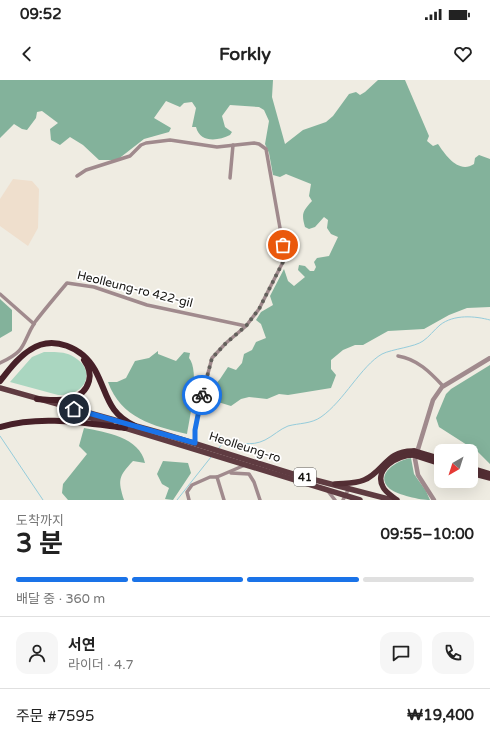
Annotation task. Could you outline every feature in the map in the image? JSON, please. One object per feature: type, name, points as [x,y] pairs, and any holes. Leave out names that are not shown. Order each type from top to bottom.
[{"type":"highway","points":[[0,384],[21,357],[35,347],[53,343],[72,347],[84,356],[94,367],[109,403],[114,411],[135,426]]},
{"type":"highway","points":[[0,381],[27,356],[45,346],[67,348],[76,352],[84,360],[89,370],[89,378],[86,388],[81,394],[68,400],[37,398]]},
{"type":"highway","points":[[2,426],[33,421],[57,420],[125,428]]},
{"type":"highway","points":[[335,484],[364,480],[392,456],[402,451],[434,458]]},
{"type":"highway","points":[[397,500],[383,488],[380,480],[386,466],[402,456],[413,453],[434,461]]},
{"type":"highway","points":[[478,470],[490,474]]},
{"type":"highway","points":[[478,475],[490,478]]},
{"type":"main road","name":"Heolleung-ro","points":[[0,388],[219,450],[296,475],[392,500]]},
{"type":"main road","name":"Heolleung-ro","points":[[0,392],[207,453],[245,466],[327,490],[345,498],[360,500]]},
{"type":"street","points":[[77,176],[86,170],[130,156],[141,145],[146,143],[170,140],[217,147],[254,143],[259,144],[266,150],[283,245],[284,260],[259,309],[246,326],[226,343],[212,358],[201,400],[195,430],[195,443]]},
{"type":"street","points":[[230,178],[233,145]]},
{"type":"street","name":"Heolleung-ro 422-gil","points":[[34,324],[66,283],[94,287],[147,305],[246,326]]},
{"type":"street","points":[[0,294],[34,324],[24,346],[18,353],[0,363]]},
{"type":"street","points":[[398,356],[419,364],[443,386]]},
{"type":"street","points":[[434,500],[416,470],[416,460],[433,400],[443,386],[490,358]]},
{"type":"street","points":[[189,500],[187,492],[192,485],[210,477],[217,477],[245,466]]},
{"type":"street","points":[[225,474],[241,472],[248,474],[254,482],[260,500]]},
{"type":"street","points":[[217,477],[224,500]]},
{"type":"street","points":[[345,498],[349,488]]},
{"type":"street","points":[[327,490],[335,500]]},
{"type":"shaded area","points":[[13,179],[32,181],[39,189],[38,228],[28,246],[0,226],[0,199]]},
{"type":"green space","points":[[0,80],[273,80],[272,97],[285,144],[303,130],[326,122],[333,116],[349,94],[356,92],[360,95],[378,80],[405,80],[429,136],[427,141],[433,146],[438,144],[453,162],[463,167],[468,167],[474,164],[475,158],[479,155],[490,159],[490,307],[467,308],[449,315],[424,329],[388,331],[363,345],[355,345],[343,350],[331,360],[331,369],[336,375],[331,388],[288,395],[279,394],[267,399],[249,397],[241,399],[231,406],[218,402],[206,395],[228,367],[236,370],[242,363],[244,354],[252,350],[256,342],[266,338],[261,324],[256,320],[261,312],[273,305],[270,296],[284,269],[288,281],[294,286],[305,277],[298,270],[299,265],[305,266],[310,271],[314,271],[316,267],[314,262],[317,258],[329,256],[338,237],[331,234],[327,228],[328,220],[324,217],[315,227],[309,229],[305,227],[303,215],[312,201],[309,196],[311,184],[286,174],[280,177],[273,175],[269,153],[265,144],[269,121],[264,110],[259,107],[230,105],[222,116],[225,127],[232,132],[230,135],[220,139],[210,139],[201,136],[196,127],[192,127],[196,108],[192,102],[184,103],[180,107],[166,101],[154,118],[171,128],[169,132],[144,139],[117,160],[99,160],[83,145],[70,137],[60,145],[51,140],[50,129],[58,123],[42,111],[37,112],[36,118],[27,130],[14,124],[0,138]]},
{"type":"green space","points":[[0,299],[12,310],[12,331],[0,338]]},
{"type":"green space","points":[[158,351],[158,354],[176,361],[184,352],[190,353],[189,358],[194,373],[194,383],[187,434],[150,424],[130,412],[121,404],[108,382],[117,382],[126,378],[135,361],[149,358]]},
{"type":"green space","points":[[44,352],[59,352],[67,354],[74,357],[81,363],[87,376],[81,388],[67,395],[58,395],[10,382],[32,357]]},
{"type":"green space","points":[[490,365],[490,464],[478,452],[478,444],[466,444],[439,427],[436,418],[446,394],[451,389]]},
{"type":"green space","points":[[84,428],[120,437],[136,447],[142,454],[145,463],[133,461],[122,475],[120,483],[124,500],[68,500],[62,493],[63,484],[87,454],[79,446]]},
{"type":"green space","points":[[411,458],[414,474],[426,491],[430,500],[415,498],[398,493],[390,489],[385,483],[384,478],[389,469],[406,459]]},
{"type":"green space","points":[[163,461],[188,463],[191,473],[173,500],[165,499],[169,488],[162,484],[157,474]]},
{"type":"waterway","points":[[218,449],[224,442],[250,444],[260,442],[288,426],[309,422],[321,417],[337,402],[374,359],[386,352],[419,343],[446,321],[465,317],[490,320]]},
{"type":"waterway","points":[[0,436],[43,500]]},
{"type":"waterway","points":[[177,500],[211,457]]},
{"type":"way so far","points":[[202,395],[212,358],[216,352],[246,326],[259,309],[275,278],[279,266],[284,260],[283,245]]},
{"type":"route","points":[[74,409],[195,443],[195,430],[202,395]]}]
